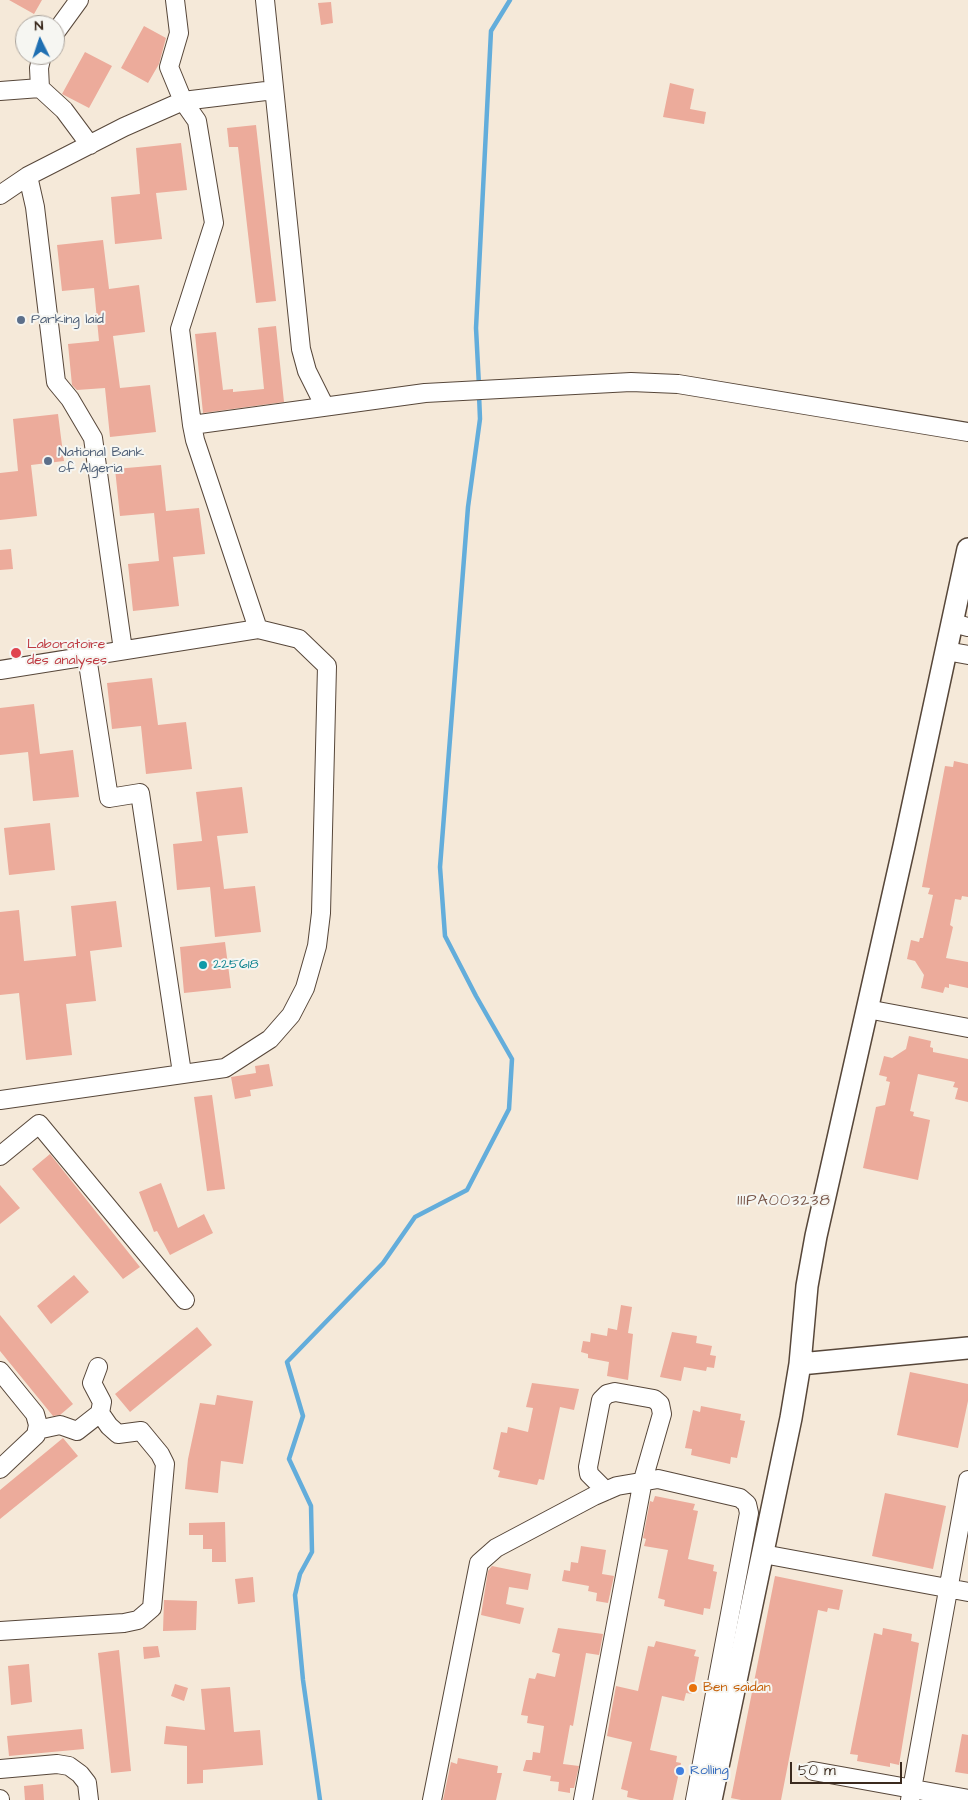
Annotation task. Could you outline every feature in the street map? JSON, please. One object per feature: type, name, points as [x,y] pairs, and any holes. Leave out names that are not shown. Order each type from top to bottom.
[{"type":"street","points":[[65,19],[79,0]]},
{"type":"street","points":[[175,0],[179,33],[169,68],[183,101],[197,121],[214,223],[180,329],[192,425],[195,440],[258,629]]},
{"type":"street","points":[[265,0],[302,356],[324,405]]},
{"type":"street","points":[[40,65],[40,88],[64,110],[90,145]]},
{"type":"street","points":[[0,90],[40,88]]},
{"type":"street","points":[[0,195],[28,176],[183,101],[274,90]]},
{"type":"street","points":[[28,176],[34,207],[56,382],[70,398],[93,438],[123,650]]},
{"type":"street","points":[[192,425],[324,405],[425,393],[631,382],[678,384],[968,432]]},
{"type":"street","points":[[711,1800],[763,1554],[800,1364],[810,1262],[946,651],[960,625],[968,550]]},
{"type":"street","points":[[0,670],[258,629],[300,639],[327,666],[321,914],[317,946],[305,988],[291,1015],[270,1039],[225,1068],[182,1072],[0,1100]]},
{"type":"street","points":[[946,651],[968,655]]},
{"type":"street","points":[[87,657],[109,798],[140,793],[182,1072]]},
{"type":"street","points":[[867,1009],[968,1028]]},
{"type":"street","points":[[0,1156],[39,1124],[185,1300]]},
{"type":"street","points":[[800,1364],[968,1348]]},
{"type":"street","points":[[37,1430],[60,1425],[77,1431],[100,1413],[102,1402],[92,1383],[98,1367]]},
{"type":"street","points":[[0,1371],[35,1414],[37,1430],[36,1435],[0,1469]]},
{"type":"street","points":[[582,1800],[643,1480],[662,1414],[660,1404],[654,1399],[615,1392],[607,1394],[601,1400],[588,1468],[589,1474],[606,1491]]},
{"type":"street","points":[[0,1631],[124,1623],[138,1620],[152,1608],[165,1464],[160,1454],[140,1432],[118,1434],[109,1426],[100,1413]]},
{"type":"street","points":[[432,1800],[479,1563],[496,1548],[606,1491],[643,1480],[658,1479],[740,1498],[747,1504],[749,1513],[695,1800]]},
{"type":"street","points":[[911,1794],[968,1480]]},
{"type":"street","points":[[763,1554],[968,1592]]},
{"type":"street","points":[[0,1769],[57,1764],[69,1766],[80,1774],[87,1783],[89,1800]]},
{"type":"street","points":[[813,1771],[911,1794],[968,1799]]},
{"type":"building","points":[[9,0],[42,0],[34,14]]},
{"type":"building","points":[[331,2],[333,23],[321,25],[318,3]]},
{"type":"building","points":[[144,26],[166,38],[159,64],[148,83],[121,68]]},
{"type":"building","points":[[85,52],[112,66],[89,108],[62,94]]},
{"type":"building","points":[[670,83],[694,89],[690,109],[706,112],[704,124],[663,117]]},
{"type":"building","points":[[256,125],[276,301],[256,303],[238,147],[229,147],[227,128]]},
{"type":"building","points":[[181,143],[187,190],[156,193],[162,239],[115,244],[111,197],[140,194],[136,148]]},
{"type":"building","points":[[103,240],[109,289],[139,285],[145,332],[113,336],[120,388],[150,385],[156,432],[110,437],[105,388],[77,390],[72,385],[68,344],[99,341],[94,288],[62,291],[57,245]]},
{"type":"building","points":[[276,326],[284,402],[203,413],[195,334],[216,332],[223,390],[233,389],[233,392],[264,389],[258,328]]},
{"type":"building","points":[[58,414],[64,461],[31,465],[37,516],[0,520],[0,473],[18,471],[13,419]]},
{"type":"building","points":[[161,465],[166,511],[199,508],[205,554],[173,557],[179,606],[133,611],[128,564],[159,561],[154,513],[120,516],[115,469]]},
{"type":"building","points":[[11,549],[13,569],[0,570],[0,550]]},
{"type":"building","points":[[152,678],[158,725],[186,722],[192,769],[146,774],[141,726],[112,729],[107,683]]},
{"type":"building","points":[[34,704],[40,754],[73,750],[79,797],[33,801],[28,752],[0,755],[0,708]]},
{"type":"building","points":[[954,761],[968,764],[968,897],[962,896],[961,900],[955,899],[950,925],[953,927],[946,958],[968,962],[968,988],[949,984],[949,988],[945,987],[943,993],[921,988],[924,975],[915,961],[907,959],[911,940],[919,942],[920,938],[923,938],[933,895],[928,894],[930,888],[922,887],[945,766],[953,767]]},
{"type":"building","points":[[242,787],[248,833],[217,836],[224,889],[255,886],[261,932],[215,937],[210,887],[177,890],[173,844],[202,841],[196,792]]},
{"type":"building","points":[[50,823],[55,870],[9,875],[4,828]]},
{"type":"building","points":[[116,901],[122,947],[90,951],[96,1001],[66,1004],[72,1055],[26,1060],[19,993],[0,995],[0,912],[19,910],[24,961],[76,956],[71,906]]},
{"type":"building","points":[[225,942],[231,988],[184,993],[180,947]]},
{"type":"building","points":[[909,1036],[931,1041],[930,1047],[933,1048],[933,1052],[968,1059],[968,1102],[955,1099],[958,1088],[953,1087],[955,1082],[918,1074],[910,1111],[914,1112],[913,1116],[930,1120],[918,1180],[863,1168],[876,1107],[885,1105],[890,1082],[886,1081],[887,1077],[879,1075],[884,1056],[892,1058],[906,1049]]},
{"type":"building","points":[[269,1064],[273,1086],[250,1090],[251,1096],[235,1099],[231,1077],[256,1073],[255,1066]]},
{"type":"building","points":[[212,1095],[225,1189],[207,1191],[194,1097]]},
{"type":"building","points":[[50,1154],[140,1267],[123,1279],[32,1169]]},
{"type":"building","points":[[161,1183],[178,1228],[204,1214],[213,1233],[170,1255],[157,1231],[154,1232],[139,1192]]},
{"type":"building","points":[[0,1185],[20,1208],[0,1224]]},
{"type":"building","points":[[74,1275],[89,1292],[51,1324],[37,1306]]},
{"type":"building","points":[[621,1305],[632,1307],[628,1333],[633,1334],[628,1380],[607,1376],[609,1362],[588,1358],[588,1354],[581,1352],[583,1341],[590,1342],[591,1333],[607,1336],[608,1328],[617,1330]]},
{"type":"building","points":[[0,1315],[73,1404],[60,1415],[53,1416],[0,1351]]},
{"type":"building","points":[[197,1327],[212,1345],[130,1412],[115,1394]]},
{"type":"building","points":[[672,1332],[697,1336],[696,1343],[712,1346],[710,1355],[716,1356],[714,1368],[707,1367],[706,1371],[684,1367],[681,1381],[660,1377]]},
{"type":"building","points":[[910,1372],[968,1384],[968,1401],[958,1448],[897,1435]]},
{"type":"building","points":[[532,1383],[579,1389],[574,1410],[560,1407],[544,1480],[539,1479],[537,1485],[498,1477],[500,1471],[493,1469],[501,1432],[507,1433],[508,1427],[528,1432],[533,1408],[526,1407]]},
{"type":"building","points":[[217,1395],[253,1401],[243,1464],[221,1461],[218,1493],[185,1489],[188,1459],[200,1403],[215,1405]]},
{"type":"building","points":[[701,1406],[741,1414],[740,1420],[745,1421],[737,1458],[731,1457],[730,1464],[691,1455],[692,1449],[685,1448],[693,1410],[700,1412]]},
{"type":"building","points":[[63,1438],[78,1456],[0,1519],[0,1490]]},
{"type":"building","points":[[885,1493],[946,1506],[933,1569],[872,1556]]},
{"type":"building","points":[[655,1496],[695,1504],[693,1510],[698,1511],[688,1559],[714,1565],[713,1571],[717,1572],[710,1609],[704,1608],[703,1615],[664,1606],[665,1600],[658,1598],[668,1550],[644,1546],[646,1539],[643,1538],[650,1501],[653,1502]]},
{"type":"building","points":[[225,1522],[226,1562],[212,1562],[212,1549],[203,1549],[203,1535],[189,1535],[189,1523]]},
{"type":"building","points":[[581,1546],[606,1550],[602,1574],[614,1576],[608,1603],[596,1601],[597,1593],[588,1591],[589,1586],[562,1581],[564,1570],[570,1571],[571,1562],[578,1563]]},
{"type":"building","points":[[492,1566],[531,1574],[528,1590],[509,1587],[506,1604],[524,1608],[520,1624],[481,1615],[488,1571]]},
{"type":"building","points":[[775,1576],[843,1590],[839,1610],[828,1608],[827,1612],[818,1610],[781,1800],[741,1800],[731,1798]]},
{"type":"building","points":[[253,1577],[255,1602],[238,1604],[235,1579]]},
{"type":"building","points":[[164,1600],[197,1601],[196,1630],[163,1631]]},
{"type":"building","points":[[558,1628],[603,1634],[599,1655],[586,1653],[573,1726],[570,1725],[563,1764],[579,1766],[574,1788],[570,1788],[570,1793],[558,1791],[559,1782],[550,1781],[551,1776],[523,1771],[526,1760],[532,1760],[533,1752],[540,1753],[544,1726],[527,1723],[528,1716],[521,1715],[529,1678],[535,1679],[537,1673],[555,1677],[560,1654],[552,1652]]},
{"type":"building","points":[[883,1628],[912,1634],[911,1641],[919,1643],[899,1765],[890,1763],[890,1767],[857,1761],[858,1755],[850,1754],[874,1633],[882,1635]]},
{"type":"building","points":[[656,1641],[696,1650],[694,1656],[699,1657],[692,1694],[686,1693],[684,1701],[662,1696],[650,1750],[677,1756],[676,1762],[681,1763],[673,1800],[640,1800],[627,1797],[628,1791],[621,1789],[632,1742],[607,1736],[616,1686],[638,1691],[648,1646],[654,1647]]},
{"type":"building","points":[[158,1646],[160,1657],[144,1659],[143,1647]]},
{"type":"building","points":[[119,1650],[131,1771],[111,1773],[98,1653]]},
{"type":"building","points":[[29,1664],[32,1702],[11,1705],[8,1666]]},
{"type":"building","points":[[175,1684],[188,1688],[184,1701],[171,1696]]},
{"type":"building","points":[[230,1687],[234,1732],[260,1730],[263,1765],[203,1770],[203,1783],[187,1784],[187,1746],[164,1744],[166,1726],[205,1730],[201,1689]]},
{"type":"building","points":[[82,1729],[84,1749],[9,1756],[7,1736]]},
{"type":"building","points":[[962,1734],[968,1735],[968,1774],[955,1772]]},
{"type":"building","points":[[458,1758],[498,1766],[497,1773],[502,1773],[496,1800],[443,1800],[451,1762],[457,1764]]},
{"type":"building","points":[[43,1784],[44,1800],[25,1800],[24,1786]]},
{"type":"waterway","points":[[479,386],[476,328],[491,31],[510,0]]},
{"type":"waterway","points":[[320,1800],[303,1680],[295,1595],[300,1574],[312,1552],[311,1506],[289,1459],[303,1416],[287,1362],[383,1263],[415,1217],[467,1190],[509,1109],[512,1059],[445,936],[440,867],[468,507],[480,419],[479,394]]},
{"type":"place","name":"Parking laid","points":[[21,320]]},
{"type":"place","name":"National Bank of Algeria","points":[[48,461]]},
{"type":"place","name":"Laboratoire des analyses","points":[[16,653]]},
{"type":"place","name":"225618","points":[[203,965]]},
{"type":"place","name":"Ben saidan","points":[[693,1688]]},
{"type":"place","name":"Rolling","points":[[680,1771]]},
{"type":"district","name":"111PA003238","points":[[784,1202]]}]
